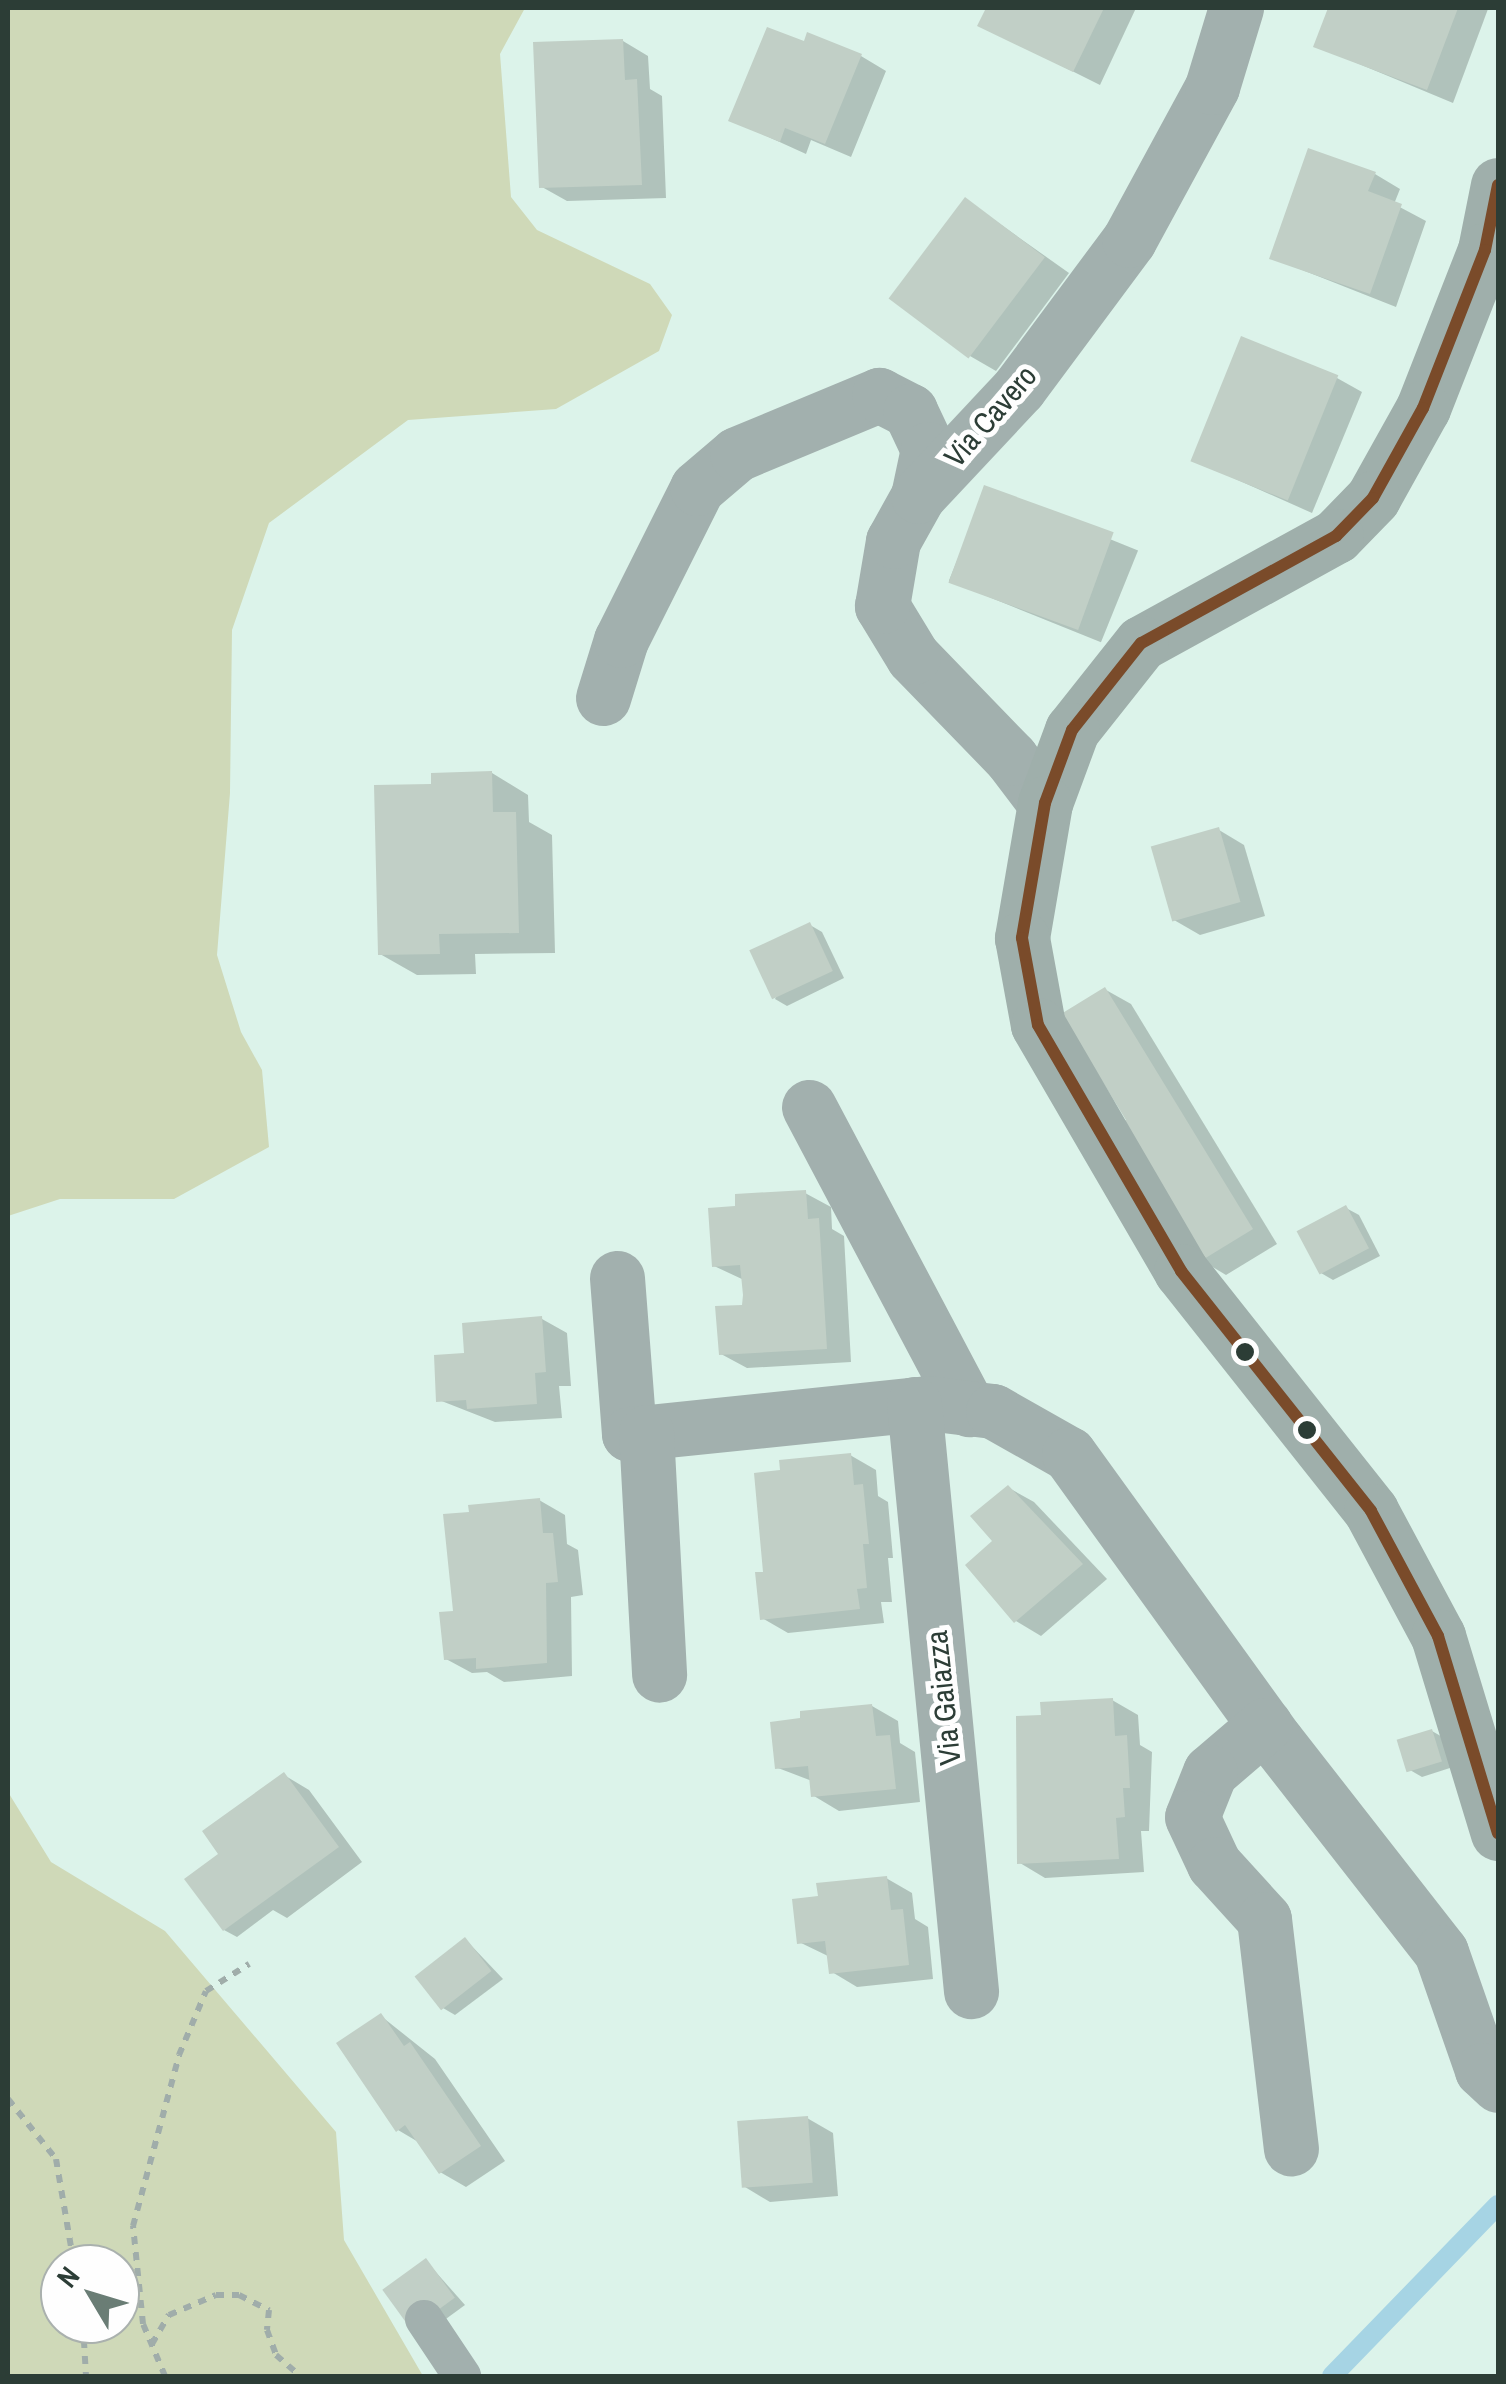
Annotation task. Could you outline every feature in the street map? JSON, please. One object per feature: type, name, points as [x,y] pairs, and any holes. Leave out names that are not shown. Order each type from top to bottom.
[{"type":"main road","points":[[1498,185],[1485,250],[1423,408],[1372,498],[1336,536],[1141,643],[1072,730],[1045,803],[1022,938],[1038,1025],[1181,1271],[1371,1510],[1438,1636],[1498,1833]]},
{"type":"street","name":"Via Cavero","points":[[1045,803],[1011,758],[913,657],[882,606],[892,540],[918,496],[1019,388],[1129,240],[1212,86],[1236,8]]},
{"type":"street","points":[[603,698],[621,640],[697,488],[737,454],[880,395],[910,411],[928,449],[918,496]]},
{"type":"street","points":[[808,1107],[969,1408]]},
{"type":"street","points":[[617,1278],[629,1434],[914,1404],[993,1412],[1069,1454],[1266,1725],[1442,1952],[1482,2070],[1498,2085]]},
{"type":"street","name":"Via Gaiazza","points":[[914,1404],[971,1991]]},
{"type":"street","points":[[646,1432],[659,1676]]},
{"type":"street","points":[[1266,1725],[1210,1772],[1192,1817],[1214,1864],[1264,1920],[1291,2148]]},
{"type":"lane","points":[[424,2319],[462,2376]]},
{"type":"path","points":[[164,2376],[144,2324],[133,2226],[179,2055],[206,1991],[249,1964]]},
{"type":"path","points":[[8,2098],[56,2159],[71,2244]]},
{"type":"path","points":[[152,2344],[169,2315],[216,2295],[239,2295],[269,2310],[267,2330],[276,2355],[300,2376]]},
{"type":"path","points":[[84,2344],[86,2376]]},
{"type":"green space","points":[[8,8],[525,8],[500,54],[511,197],[537,230],[650,284],[672,315],[659,351],[556,409],[408,420],[269,523],[232,630],[230,793],[217,955],[241,1032],[262,1070],[269,1147],[174,1199],[60,1199],[8,1216]]},
{"type":"green space","points":[[8,1792],[51,1862],[165,1931],[336,2132],[344,2240],[423,2376],[8,2376]]},
{"type":"building","points":[[986,8],[1104,8],[1073,72],[977,26]]},
{"type":"building","points":[[1328,8],[1458,8],[1427,90],[1313,47]]},
{"type":"building","points":[[767,27],[804,41],[807,32],[862,54],[825,144],[785,128],[780,142],[728,121]]},
{"type":"building","points":[[623,39],[625,80],[637,79],[642,185],[539,188],[533,42]]},
{"type":"building","points":[[1308,148],[1376,172],[1368,191],[1402,204],[1370,294],[1269,259]]},
{"type":"building","points":[[965,197],[1045,257],[968,359],[889,298]]},
{"type":"building","points":[[1241,336],[1338,375],[1288,501],[1190,461]]},
{"type":"building","points":[[984,485],[1114,532],[1078,630],[948,583]]},
{"type":"building","points":[[492,771],[493,812],[516,812],[519,933],[439,934],[440,954],[378,955],[374,785],[431,784],[431,773]]},
{"type":"building","points":[[1219,827],[1240,902],[1172,922],[1151,847]]},
{"type":"building","points":[[810,922],[833,971],[772,999],[749,950]]},
{"type":"building","points":[[1105,987],[1253,1229],[1199,1262],[1116,1125],[1126,1120],[1061,1014]]},
{"type":"building","points":[[806,1190],[808,1219],[819,1218],[827,1349],[719,1355],[715,1306],[742,1305],[743,1295],[740,1265],[712,1267],[708,1208],[735,1206],[735,1194]]},
{"type":"building","points":[[1346,1205],[1369,1248],[1320,1275],[1297,1231]]},
{"type":"building","points":[[542,1316],[546,1372],[535,1373],[537,1404],[467,1409],[466,1400],[436,1402],[434,1355],[464,1353],[462,1323]]},
{"type":"building","points":[[851,1453],[854,1485],[863,1484],[869,1544],[863,1544],[867,1588],[857,1589],[860,1609],[760,1620],[755,1572],[763,1572],[754,1473],[780,1470],[779,1460]]},
{"type":"building","points":[[1008,1485],[1083,1564],[1014,1623],[965,1565],[992,1541],[970,1516]]},
{"type":"building","points":[[540,1498],[543,1533],[553,1533],[558,1582],[546,1583],[547,1663],[476,1669],[476,1658],[444,1660],[439,1612],[453,1611],[443,1514],[469,1512],[468,1505]]},
{"type":"building","points":[[1113,1698],[1115,1736],[1127,1735],[1130,1788],[1123,1788],[1125,1817],[1116,1818],[1119,1859],[1017,1864],[1016,1716],[1041,1715],[1040,1702]]},
{"type":"building","points":[[872,1704],[876,1736],[890,1735],[896,1789],[811,1797],[808,1766],[775,1769],[770,1722],[800,1718],[800,1711]]},
{"type":"building","points":[[1432,1729],[1442,1762],[1407,1772],[1397,1740]]},
{"type":"building","points":[[284,1772],[339,1847],[223,1931],[184,1879],[218,1854],[202,1831]]},
{"type":"building","points":[[887,1876],[891,1910],[903,1909],[909,1965],[829,1974],[825,1941],[797,1944],[792,1899],[818,1896],[816,1883]]},
{"type":"building","points":[[465,1937],[491,1971],[441,2010],[415,1976]]},
{"type":"building","points":[[381,2013],[404,2046],[410,2042],[481,2146],[439,2174],[405,2125],[396,2132],[336,2043]]},
{"type":"building","points":[[808,2116],[813,2183],[742,2188],[737,2121]]},
{"type":"building","points":[[426,2258],[455,2298],[411,2329],[382,2290]]},
{"type":"waterway","points":[[1332,2376],[1498,2205]]},
{"type":"transit line","points":[[1498,185],[1485,250],[1423,408],[1373,498],[1336,536],[1141,643],[1072,730],[1045,803],[1022,938],[1038,1025],[1181,1271],[1371,1511],[1438,1636],[1498,1833]]}]
